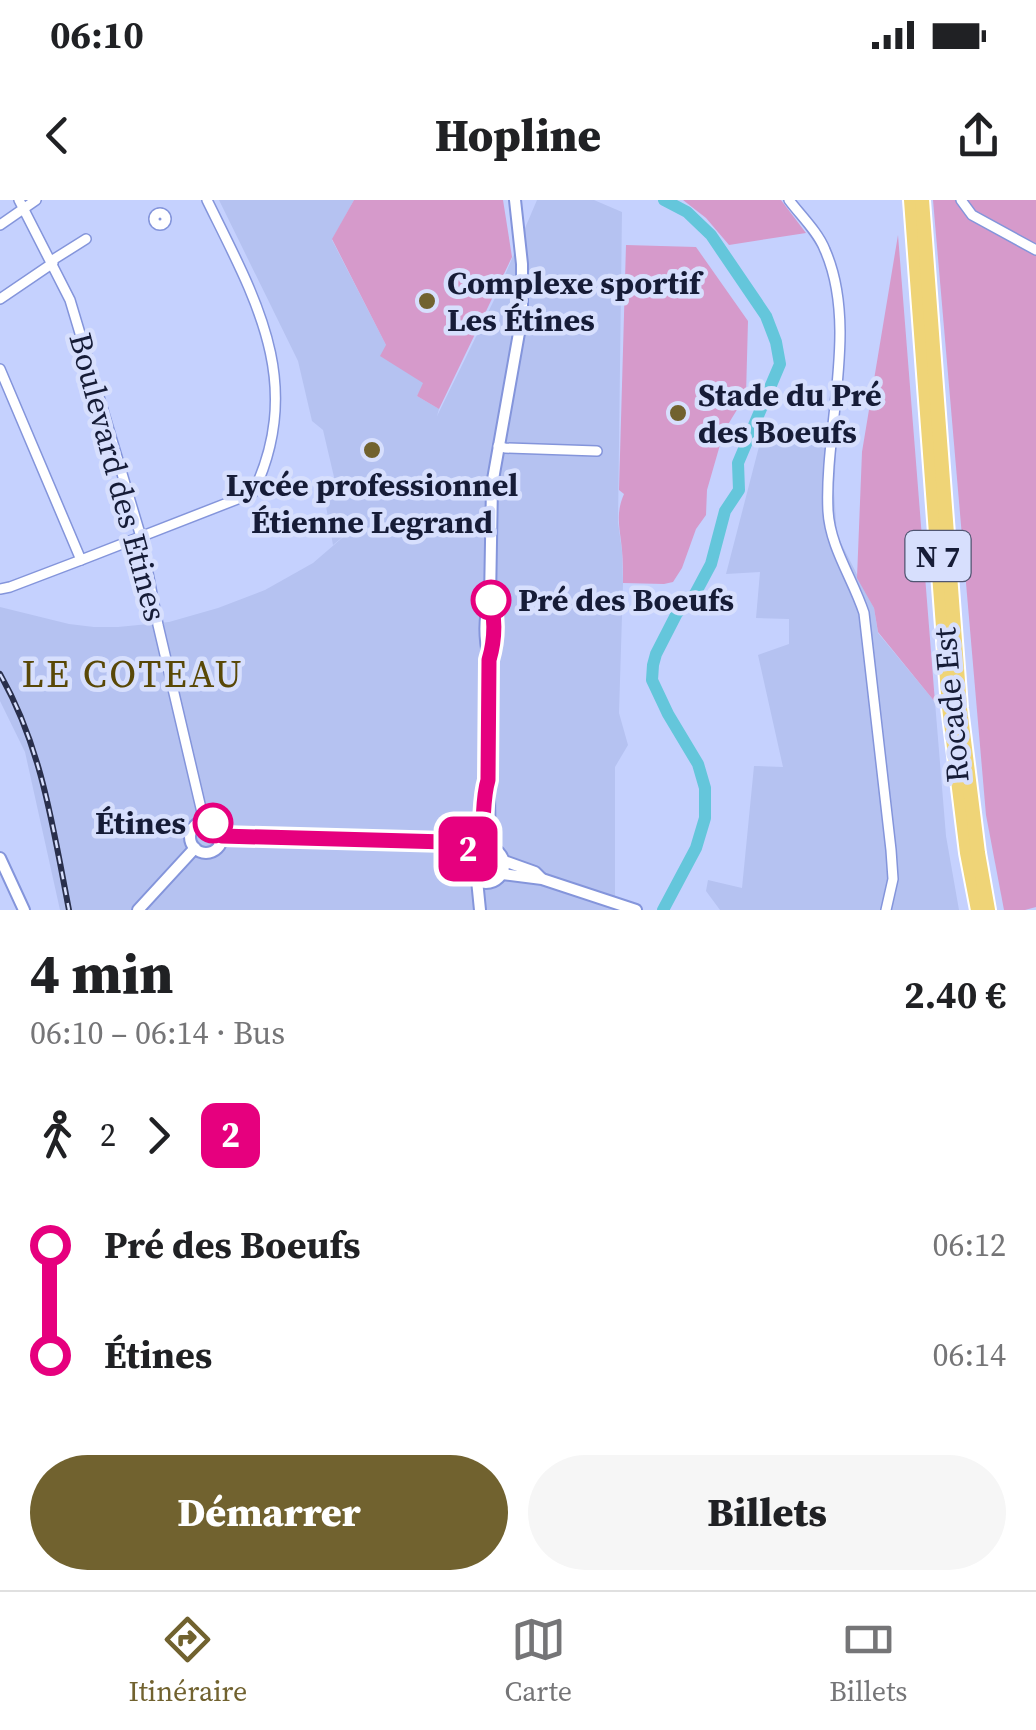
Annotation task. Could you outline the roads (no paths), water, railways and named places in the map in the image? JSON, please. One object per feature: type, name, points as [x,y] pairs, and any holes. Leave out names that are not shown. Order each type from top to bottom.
[{"type":"highway","name":"Rocade Est","points":[[911,200],[949,707],[964,835],[978,910]]},
{"type":"highway","name":"Rocade Est","points":[[922,200],[960,708],[988,910]]},
{"type":"street","points":[[0,224],[22,204],[36,200]]},
{"type":"street","points":[[151,200],[158,214]]},
{"type":"street","points":[[0,588],[253,492],[272,441],[276,392],[268,338],[242,271],[207,200]]},
{"type":"street","points":[[493,849],[488,780],[489,660],[494,611],[490,600],[492,485],[520,328],[522,264],[511,200]]},
{"type":"street","points":[[789,200],[824,248],[838,301],[828,513],[864,612],[891,850],[893,879],[886,910]]},
{"type":"street","points":[[961,200],[972,214],[1036,250]]},
{"type":"street","name":"Boulevard des Etines","points":[[22,204],[70,300],[141,537],[204,822]]},
{"type":"street","points":[[0,298],[86,239]]},
{"type":"street","points":[[0,368],[82,560]]},
{"type":"street","points":[[498,446],[597,451]]},
{"type":"street","points":[[483,910],[469,864],[482,836],[483,795],[488,780]]},
{"type":"street","points":[[204,822],[214,823],[222,836],[219,846],[202,852],[195,848],[190,834],[204,822]]},
{"type":"street","points":[[222,836],[446,842],[477,850],[493,849],[504,861],[535,872],[542,879]]},
{"type":"street","points":[[431,842],[458,854],[469,864]]},
{"type":"street","points":[[138,910],[195,848]]},
{"type":"street","points":[[502,874],[504,861]]},
{"type":"street","points":[[1,863],[24,910]]},
{"type":"street","points":[[483,910],[491,882],[502,874],[542,879],[636,910]]},
{"type":"street","points":[[477,880],[491,882]]},
{"type":"waterway","points":[[663,910],[696,848],[705,818],[705,788],[698,764],[652,680],[653,665],[677,613],[695,594],[711,564],[725,511],[739,490],[738,463],[780,364],[766,316],[711,235],[687,212],[664,200]]},
{"type":"railway","points":[[0,674],[36,760],[69,910]]},
{"type":"place","name":"Complexe sportif Les Étines","points":[[427,301]]},
{"type":"place","name":"Stade du Pré des Boeufs","points":[[678,413]]},
{"type":"place","name":"Lycée professionnel Étienne Legrand","points":[[372,450]]},
{"type":"place","name":"Pré des Boeufs","points":[[491,600]]},
{"type":"place","name":"Étines","points":[[213,823]]},
{"type":"district","name":"LE COTEAU","points":[[133,674]]}]
